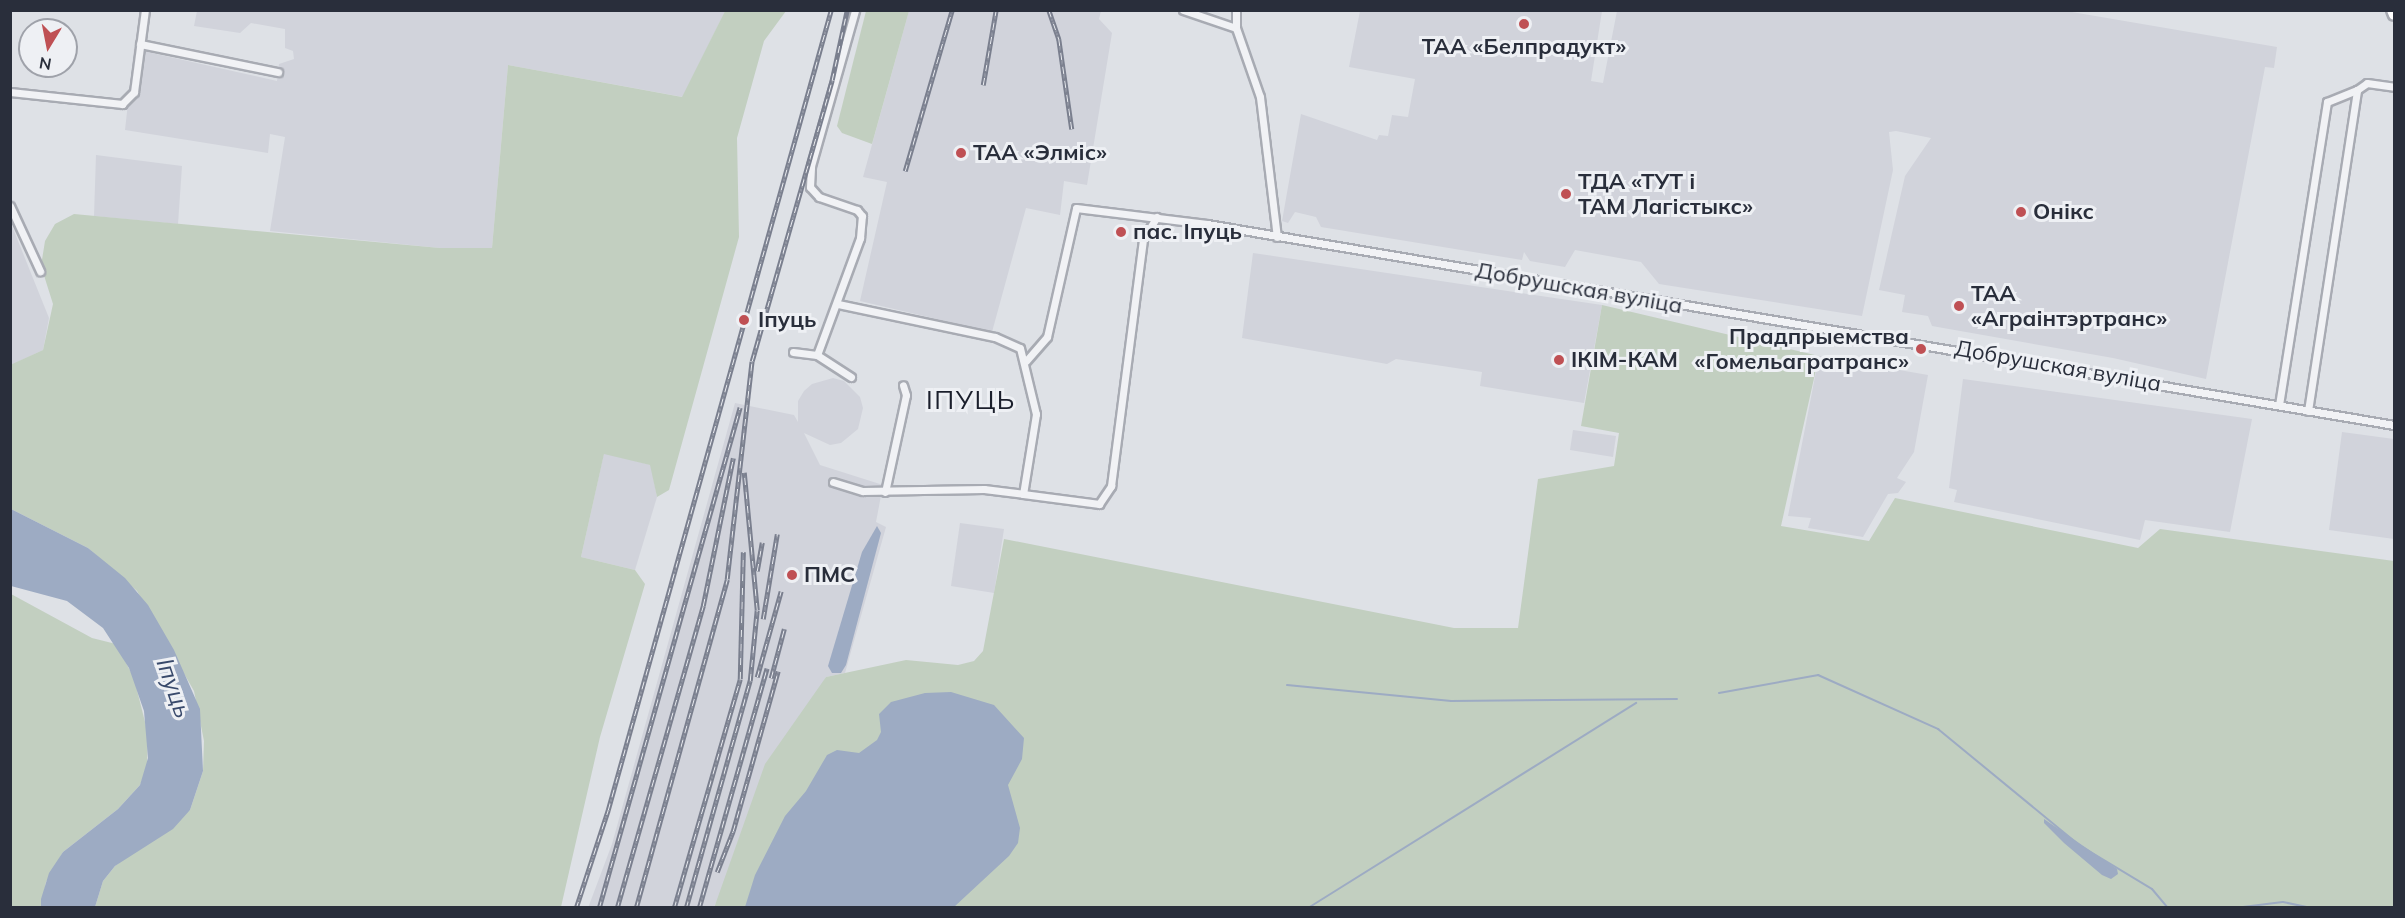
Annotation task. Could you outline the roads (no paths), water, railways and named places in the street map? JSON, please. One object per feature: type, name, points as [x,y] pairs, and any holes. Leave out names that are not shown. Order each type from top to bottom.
[{"type":"main road","points":[[2392,10],[2394,15]]},
{"type":"street","points":[[10,92],[122,104],[134,92],[145,10]]},
{"type":"street","points":[[817,355],[830,315],[838,304],[860,238],[862,216],[857,210],[813,194],[811,166],[855,10]]},
{"type":"street","points":[[1183,10],[1236,28]]},
{"type":"street","points":[[1236,10],[1236,28],[1260,97],[1277,237]]},
{"type":"street","points":[[140,44],[278,72]]},
{"type":"street","points":[[2279,405],[2327,102],[2357,90],[2367,83],[2394,87]]},
{"type":"street","points":[[2307,411],[2357,90]]},
{"type":"street","points":[[10,206],[40,271]]},
{"type":"street","name":"Добрушская вуліца","points":[[1026,361],[1047,337],[1076,208],[1156,217],[2394,425]]},
{"type":"street","points":[[833,482],[863,491],[984,489],[1099,504],[1106,498],[1119,443],[1143,239],[1156,217]]},
{"type":"street","points":[[838,304],[1004,339],[1020,348],[1026,361],[1036,414],[1023,494]]},
{"type":"street","points":[[793,352],[817,355],[851,377]]},
{"type":"street","points":[[885,492],[906,395],[903,385]]},
{"type":"water","points":[[11,509],[88,548],[125,578],[148,605],[174,650],[200,709],[203,771],[190,810],[173,829],[115,866],[103,881],[95,907],[41,907],[41,899],[49,873],[63,852],[118,809],[140,785],[148,758],[144,711],[129,668],[103,628],[67,601],[11,586]]},
{"type":"water","points":[[877,526],[881,533],[846,665],[841,673],[832,673],[828,666],[862,552]]},
{"type":"water","points":[[951,692],[994,705],[1024,738],[1022,759],[1008,785],[1020,828],[1018,843],[1009,856],[954,907],[745,907],[755,875],[785,816],[806,791],[827,755],[837,750],[859,753],[877,740],[881,732],[879,714],[891,702],[925,693]]},
{"type":"water","points":[[2044,819],[2117,869],[2118,874],[2111,879],[2102,875],[2064,843],[2044,823]]},
{"type":"waterway","points":[[1719,693],[1818,675],[1938,729],[2079,845],[2152,889],[2168,908]]},
{"type":"waterway","points":[[1287,685],[1451,701],[1677,699]]},
{"type":"waterway","points":[[1308,908],[1636,703]]},
{"type":"waterway","points":[[2235,908],[2283,902],[2311,908]]},
{"type":"railway","points":[[576,908],[608,810],[831,10]]},
{"type":"railway","points":[[636,908],[727,579],[752,361],[832,80],[847,10]]},
{"type":"railway","points":[[905,171],[952,10]]},
{"type":"railway","points":[[983,85],[996,10]]},
{"type":"railway","points":[[1049,10],[1059,39],[1072,129]]},
{"type":"railway","points":[[599,908],[740,407]]},
{"type":"railway","points":[[617,908],[703,606],[733,458]]},
{"type":"railway","points":[[686,908],[750,681],[757,610],[744,473]]},
{"type":"railway","points":[[763,619],[777,534]]},
{"type":"railway","points":[[757,571],[762,542]]},
{"type":"railway","points":[[674,908],[740,679],[743,552]]},
{"type":"railway","points":[[757,677],[781,591]]},
{"type":"railway","points":[[771,678],[784,629]]},
{"type":"railway","points":[[699,908],[767,668]]},
{"type":"railway","points":[[717,872],[733,831],[778,671]]},
{"type":"place","name":"ТАА «Белпрадукт»","points":[[1524,24]]},
{"type":"place","name":"ТАА «Элміс»","points":[[961,153]]},
{"type":"place","name":"ТДА «ТУТ і ТАМ Лагістыкс»","points":[[1566,194]]},
{"type":"place","name":"Онікс","points":[[2021,212]]},
{"type":"place","name":"пас. Іпуць","points":[[1121,232]]},
{"type":"place","name":"ТАА «Аграінтэртранс»","points":[[1959,306]]},
{"type":"place","name":"Іпуць","points":[[744,320]]},
{"type":"place","name":"Прадпрыемства «Гомельагратранс»","points":[[1921,349]]},
{"type":"place","name":"ІКІМ-КАМ","points":[[1559,360]]},
{"type":"place","name":"ПМС","points":[[792,575]]},
{"type":"district","name":"ІПУЦЬ","points":[[971,400]]}]
